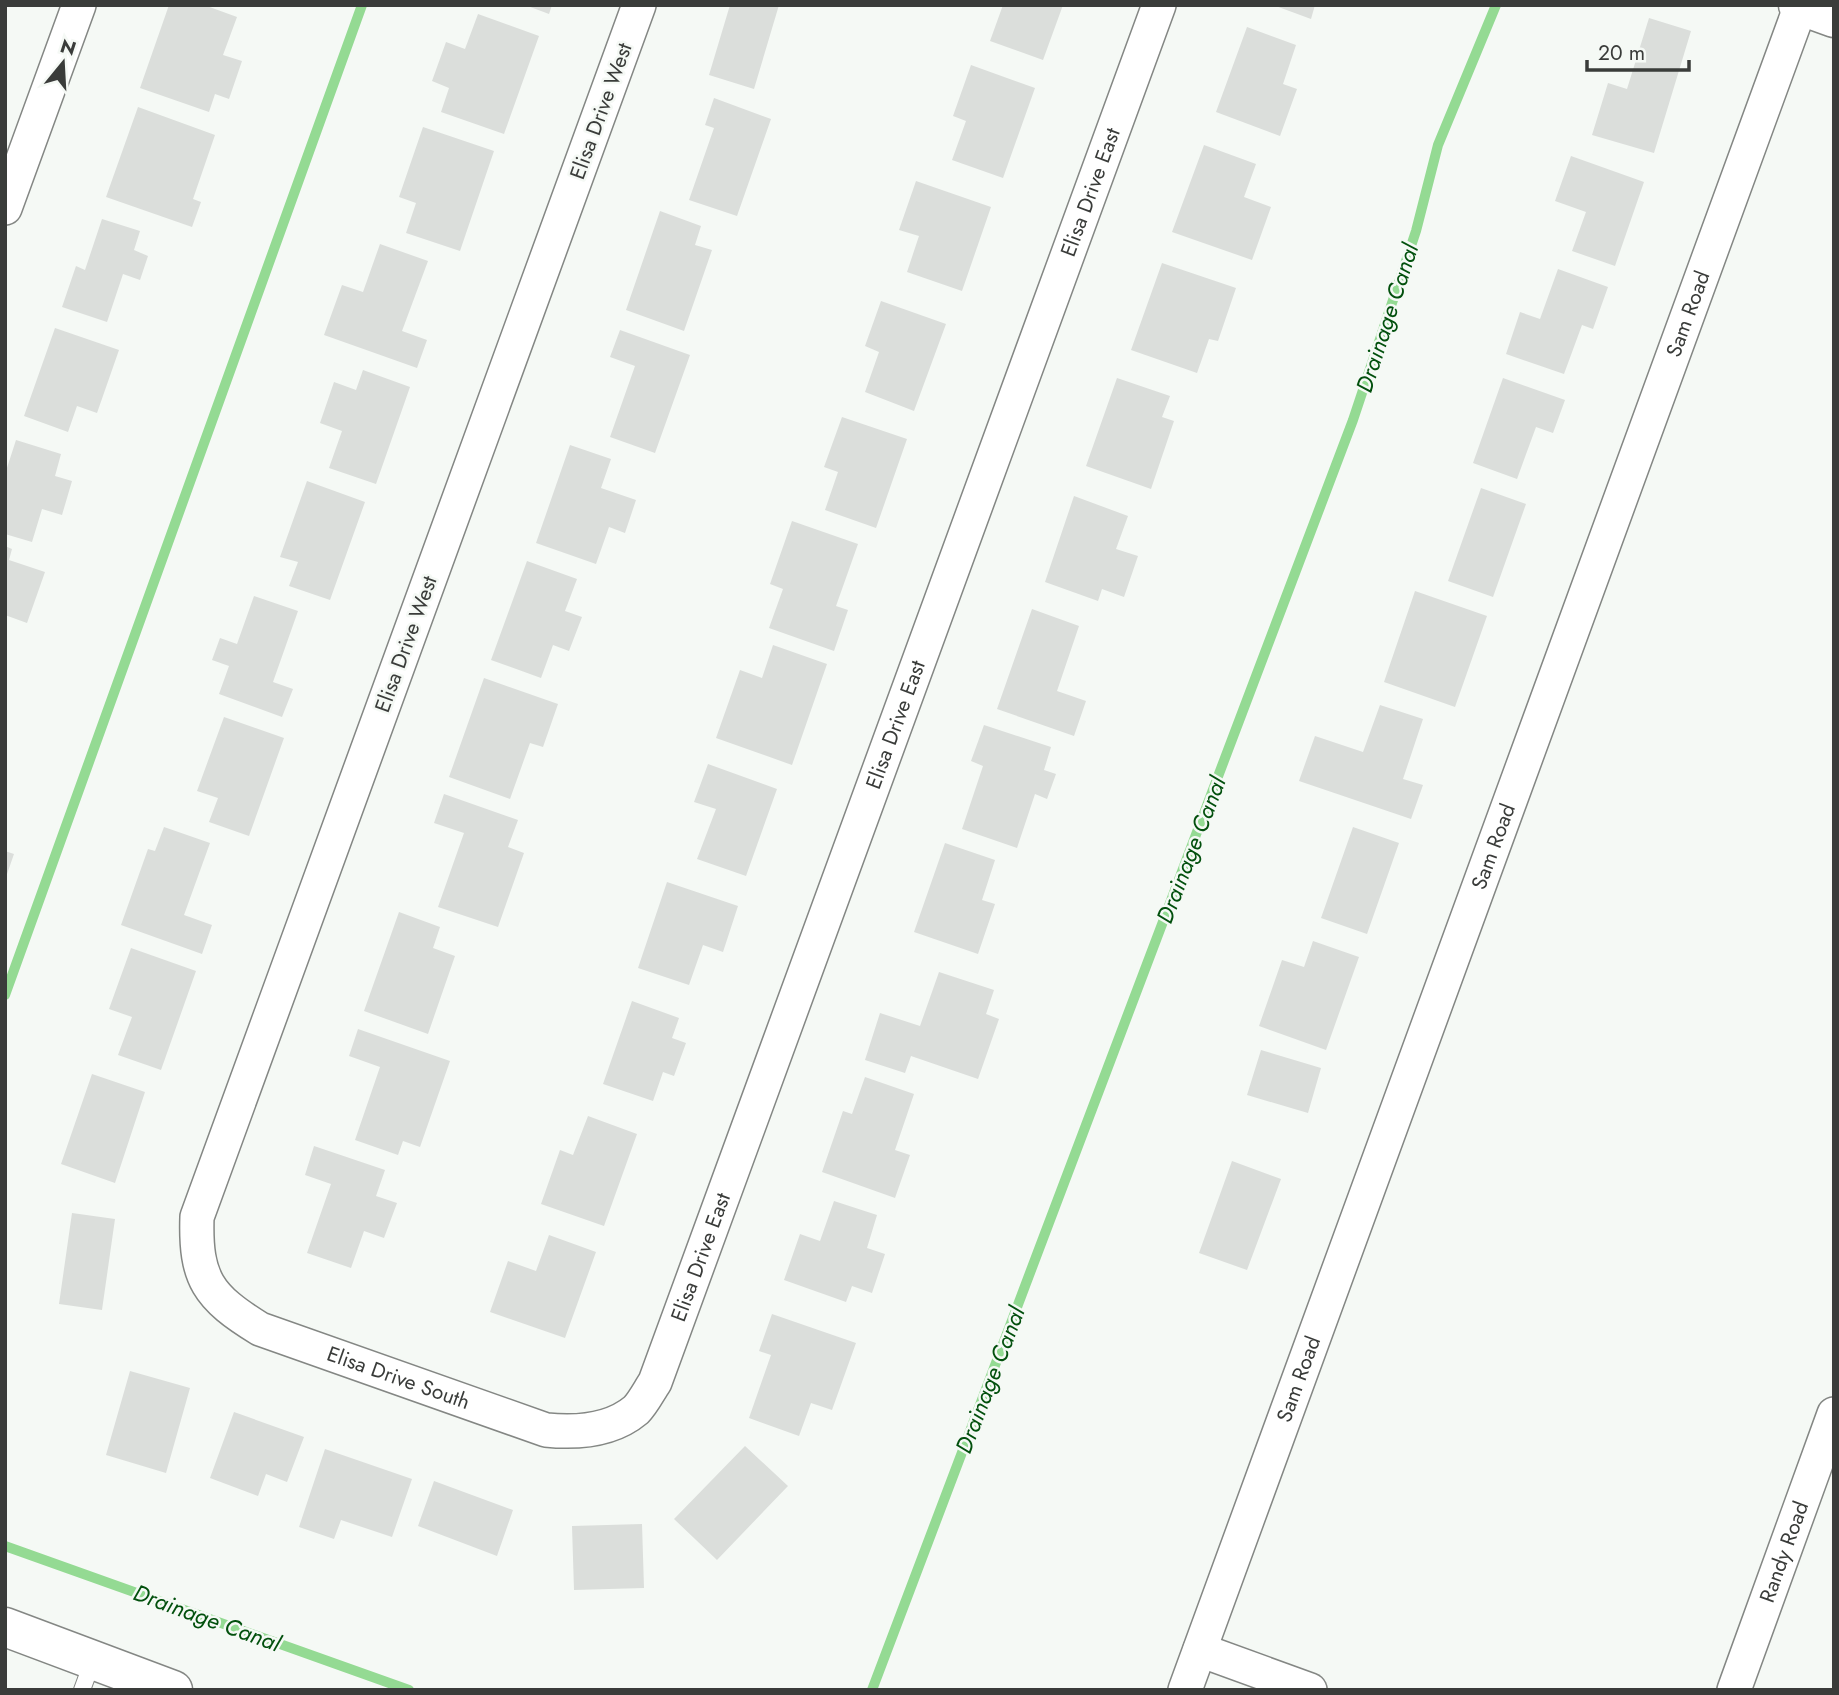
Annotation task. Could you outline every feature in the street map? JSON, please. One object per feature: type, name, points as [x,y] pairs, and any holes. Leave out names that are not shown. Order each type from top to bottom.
[{"type":"street","points":[[5,208],[79,5]]},
{"type":"street","name":"Elisa Drive West","points":[[206,1285],[196,1252],[197,1217],[639,5]]},
{"type":"street","name":"Elisa Drive East","points":[[607,1425],[636,1409],[655,1382],[1159,5]]},
{"type":"street","points":[[1800,5],[1834,18]]},
{"type":"street","name":"Sam Road","points":[[1185,1690],[1800,5]]},
{"type":"street","name":"Elisa Drive South","points":[[206,1285],[230,1311],[260,1329],[546,1430],[578,1433],[607,1425]]},
{"type":"street","name":"Randy Road","points":[[1734,1690],[1834,1415]]},
{"type":"street","points":[[5,1628],[79,1666],[172,1690]]},
{"type":"street","points":[[1200,1650],[1310,1690]]},
{"type":"building","points":[[169,5],[204,5],[237,17],[223,55],[242,61],[229,99],[215,94],[209,112],[140,88]]},
{"type":"building","points":[[525,5],[552,5],[549,14]]},
{"type":"building","points":[[730,5],[779,5],[754,89],[709,75]]},
{"type":"building","points":[[1003,5],[1063,5],[1043,60],[990,41]]},
{"type":"building","points":[[1273,5],[1315,5],[1311,19]]},
{"type":"building","points":[[478,14],[539,36],[504,134],[441,112],[449,88],[432,81],[446,42],[465,49]]},
{"type":"building","points":[[1649,18],[1691,31],[1654,153],[1592,135],[1608,83],[1627,89]]},
{"type":"building","points":[[1247,27],[1296,45],[1283,84],[1297,89],[1280,136],[1216,112]]},
{"type":"building","points":[[971,65],[1035,88],[1003,178],[952,160],[966,121],[953,116]]},
{"type":"building","points":[[714,98],[771,119],[737,216],[689,200],[714,128],[705,125]]},
{"type":"building","points":[[138,107],[215,135],[193,199],[201,202],[192,227],[106,197]]},
{"type":"building","points":[[423,127],[494,151],[460,251],[406,233],[416,203],[399,197]]},
{"type":"building","points":[[1204,145],[1256,164],[1244,197],[1271,207],[1252,260],[1172,232]]},
{"type":"building","points":[[1571,156],[1644,182],[1615,266],[1572,251],[1586,212],[1555,201]]},
{"type":"building","points":[[916,181],[991,207],[962,291],[907,272],[919,236],[899,230]]},
{"type":"building","points":[[660,211],[701,226],[695,245],[712,250],[684,331],[626,310]]},
{"type":"building","points":[[102,219],[140,231],[134,250],[148,256],[140,280],[123,274],[107,322],[62,307],[76,266],[85,270]]},
{"type":"building","points":[[380,244],[428,261],[402,331],[427,340],[417,368],[324,335],[342,285],[363,292]]},
{"type":"building","points":[[1162,263],[1236,288],[1218,341],[1209,339],[1197,373],[1131,350]]},
{"type":"building","points":[[1558,269],[1608,287],[1593,329],[1582,325],[1564,374],[1506,354],[1520,312],[1540,319]]},
{"type":"building","points":[[881,301],[946,324],[914,411],[865,392],[879,352],[865,346]]},
{"type":"building","points":[[55,328],[119,350],[97,413],[77,406],[68,432],[24,416]]},
{"type":"building","points":[[620,330],[690,355],[655,453],[610,437],[635,366],[610,357]]},
{"type":"building","points":[[363,370],[410,387],[376,484],[329,468],[342,431],[320,423],[334,382],[356,390]]},
{"type":"building","points":[[1117,378],[1170,396],[1162,417],[1174,421],[1151,489],[1086,466]]},
{"type":"building","points":[[1503,378],[1565,400],[1553,433],[1536,427],[1517,479],[1473,463]]},
{"type":"building","points":[[842,417],[907,439],[876,528],[825,510],[838,472],[824,467]]},
{"type":"building","points":[[16,440],[61,454],[55,476],[72,481],[62,515],[42,509],[32,542],[5,534],[5,474]]},
{"type":"building","points":[[570,445],[611,459],[601,488],[636,500],[625,533],[609,527],[596,564],[536,543]]},
{"type":"building","points":[[307,481],[365,502],[330,600],[289,586],[298,562],[280,557]]},
{"type":"building","points":[[1481,488],[1526,504],[1493,597],[1448,581]]},
{"type":"building","points":[[1074,496],[1128,516],[1116,549],[1138,556],[1124,597],[1102,589],[1098,601],[1045,582]]},
{"type":"building","points":[[792,521],[858,544],[836,606],[848,610],[834,651],[769,628],[783,589],[770,584]]},
{"type":"building","points":[[5,546],[12,549],[9,560],[45,572],[27,623],[5,615]]},
{"type":"building","points":[[527,561],[577,579],[565,611],[582,617],[569,651],[553,645],[541,678],[491,660]]},
{"type":"building","points":[[1415,591],[1487,616],[1455,707],[1384,682]]},
{"type":"building","points":[[254,596],[298,611],[273,682],[293,689],[282,717],[219,694],[229,666],[212,660],[220,638],[237,644]]},
{"type":"building","points":[[1032,609],[1079,626],[1057,691],[1086,701],[1074,736],[997,709]]},
{"type":"building","points":[[773,645],[827,664],[792,765],[716,738],[740,670],[762,678]]},
{"type":"building","points":[[484,678],[558,704],[543,747],[530,743],[510,799],[449,777]]},
{"type":"building","points":[[1380,705],[1423,719],[1403,779],[1423,785],[1411,819],[1299,781],[1315,736],[1363,752]]},
{"type":"building","points":[[224,717],[284,738],[249,836],[209,822],[218,798],[197,791]]},
{"type":"building","points":[[984,725],[1051,747],[1044,770],[1056,774],[1047,799],[1035,794],[1017,848],[962,829],[983,766],[971,761]]},
{"type":"building","points":[[708,764],[777,789],[746,876],[697,859],[716,809],[694,802]]},
{"type":"building","points":[[444,794],[518,820],[508,847],[524,853],[498,927],[438,907],[464,833],[434,823]]},
{"type":"building","points":[[164,827],[210,843],[184,915],[212,925],[202,954],[121,925],[148,849],[155,851]]},
{"type":"building","points":[[1353,827],[1399,843],[1367,934],[1321,918]]},
{"type":"building","points":[[945,843],[995,860],[982,900],[995,904],[978,954],[914,932]]},
{"type":"building","points":[[5,851],[14,854],[6,877],[5,877]]},
{"type":"building","points":[[667,882],[738,906],[723,952],[703,945],[689,985],[638,968]]},
{"type":"building","points":[[399,912],[440,927],[433,948],[455,956],[428,1034],[364,1011]]},
{"type":"building","points":[[1313,941],[1359,957],[1326,1050],[1259,1026],[1282,960],[1304,967]]},
{"type":"building","points":[[131,948],[196,971],[161,1070],[118,1055],[132,1017],[109,1009]]},
{"type":"building","points":[[939,972],[994,990],[986,1014],[999,1019],[978,1079],[911,1056],[905,1073],[865,1060],[880,1013],[920,1026]]},
{"type":"building","points":[[632,1001],[679,1018],[672,1038],[686,1043],[674,1076],[663,1072],[653,1101],[603,1084]]},
{"type":"building","points":[[358,1029],[450,1061],[420,1147],[403,1141],[398,1155],[355,1140],[380,1067],[349,1056]]},
{"type":"building","points":[[1261,1050],[1321,1068],[1308,1113],[1247,1095]]},
{"type":"building","points":[[92,1074],[145,1092],[115,1183],[61,1164]]},
{"type":"building","points":[[865,1077],[914,1094],[895,1150],[910,1155],[895,1198],[822,1172],[843,1111],[852,1114]]},
{"type":"building","points":[[588,1116],[637,1134],[604,1226],[541,1204],[560,1150],[573,1155]]},
{"type":"building","points":[[314,1146],[385,1170],[376,1196],[397,1203],[384,1238],[364,1231],[351,1268],[307,1253],[331,1184],[305,1175]]},
{"type":"building","points":[[1232,1161],[1281,1179],[1247,1270],[1199,1253]]},
{"type":"building","points":[[834,1201],[877,1215],[867,1248],[885,1254],[872,1293],[852,1286],[846,1302],[784,1280],[800,1234],[820,1241]]},
{"type":"building","points":[[72,1213],[115,1219],[102,1310],[59,1304]]},
{"type":"building","points":[[549,1235],[596,1252],[565,1338],[490,1312],[508,1261],[536,1271]]},
{"type":"building","points":[[772,1314],[856,1343],[832,1410],[811,1403],[799,1436],[749,1418],[771,1355],[759,1351]]},
{"type":"building","points":[[130,1371],[190,1388],[166,1473],[106,1455]]},
{"type":"building","points":[[234,1412],[304,1437],[287,1482],[266,1474],[258,1496],[210,1478]]},
{"type":"building","points":[[745,1446],[788,1486],[717,1560],[674,1519]]},
{"type":"building","points":[[325,1449],[412,1479],[392,1537],[341,1520],[334,1539],[299,1527]]},
{"type":"building","points":[[434,1481],[513,1510],[497,1556],[418,1526]]},
{"type":"building","points":[[642,1524],[644,1588],[574,1590],[572,1526]]},
{"type":"waterway","points":[[5,995],[362,5]]},
{"type":"waterway","name":"Drainage Canal","points":[[872,1690],[1353,420],[1416,231],[1438,145],[1496,5]]},
{"type":"waterway","name":"Drainage Canal","points":[[5,1546],[409,1690]]}]
